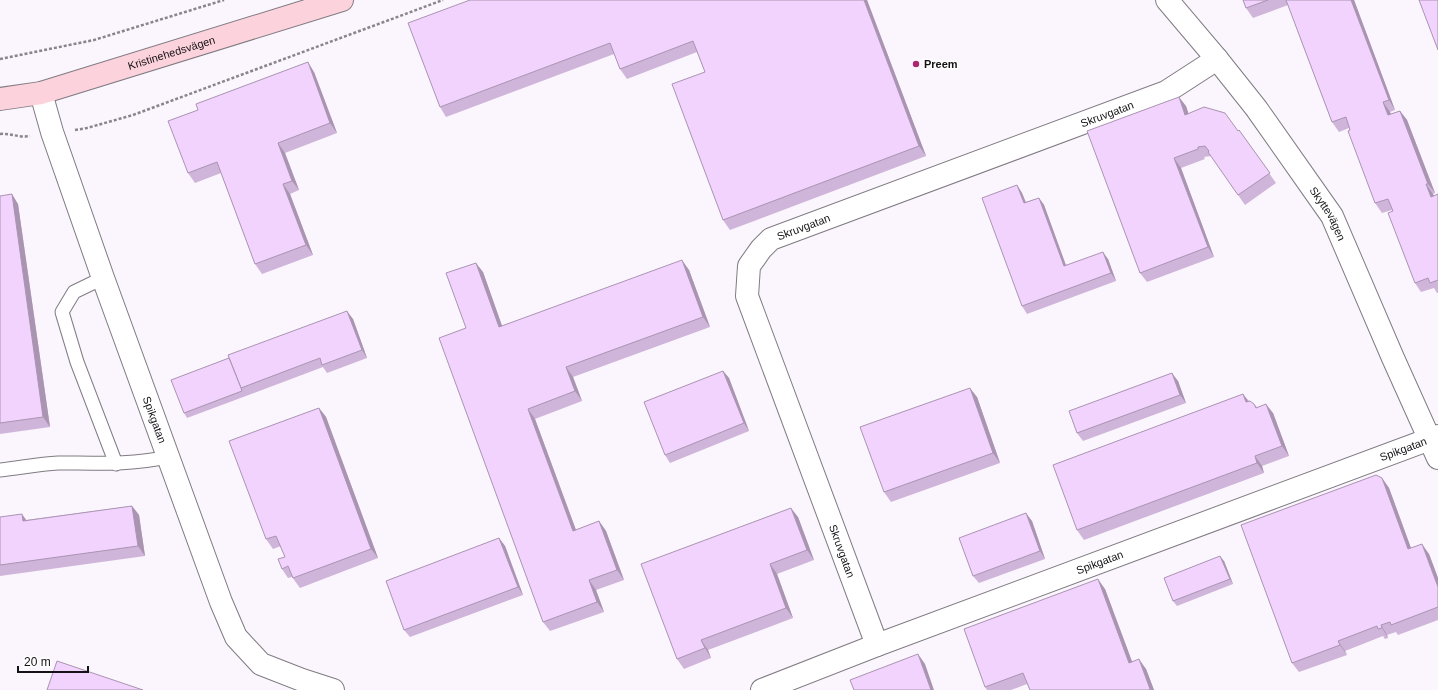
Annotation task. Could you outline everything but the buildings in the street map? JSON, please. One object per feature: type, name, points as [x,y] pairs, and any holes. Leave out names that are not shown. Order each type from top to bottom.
[{"type":"street","name":"Kristinehedsvägen","points":[[0,99],[41,93],[342,0]]},
{"type":"street","name":"Skyttevägen","points":[[1167,0],[1256,108],[1332,216],[1393,358],[1435,444]]},
{"type":"street","name":"Skruvgatan","points":[[877,645],[747,296],[749,266],[761,249],[772,239],[1166,92],[1217,59]]},
{"type":"street","name":"Spikgatan","points":[[41,93],[52,132],[103,278],[221,602],[236,637],[261,664],[333,690]]},
{"type":"street","name":"Spikgatan","points":[[762,690],[877,645],[1435,444]]},
{"type":"lane","points":[[103,278],[74,292],[62,312],[77,362],[116,464]]},
{"type":"lane","points":[[0,470],[56,463],[116,464],[168,457]]},
{"type":"path","points":[[0,59],[94,40],[224,0]]},
{"type":"path","points":[[0,134],[7,133],[22,138],[52,132],[87,128],[133,116],[444,0]]},
{"type":"place","name":"Preem","points":[[916,64]]}]
